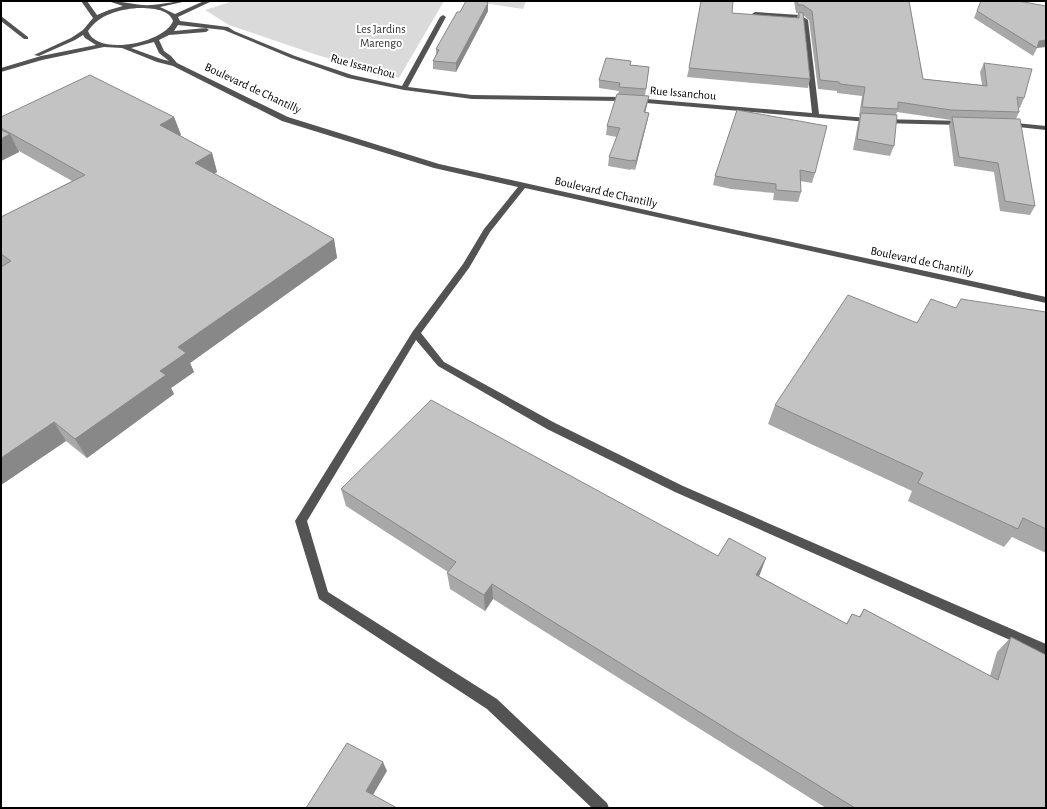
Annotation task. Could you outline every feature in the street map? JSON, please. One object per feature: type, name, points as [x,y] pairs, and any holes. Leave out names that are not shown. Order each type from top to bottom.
[{"type":"street","points":[[84,1],[97,18]]},
{"type":"street","points":[[111,1],[130,7]]},
{"type":"street","points":[[4,69],[64,43],[86,31],[89,24],[97,18],[119,9],[154,6],[184,1]]},
{"type":"street","points":[[175,16],[209,1]]},
{"type":"street","points":[[4,69],[41,58],[103,46],[124,47],[156,40],[168,33],[176,23],[175,16],[171,12],[154,6]]},
{"type":"street","points":[[755,14],[800,17],[805,20],[816,115]]},
{"type":"street","points":[[404,88],[443,17]]},
{"type":"street","points":[[1,18],[26,38]]},
{"type":"street","points":[[176,23],[216,26],[226,28],[232,32]]},
{"type":"street","points":[[168,33],[207,30],[232,32]]},
{"type":"street","points":[[86,31],[89,39],[103,46]]},
{"type":"street","name":"Rue Issanchou","points":[[232,32],[293,57],[350,77],[404,88],[472,97],[623,99],[880,121],[972,123]]},
{"type":"street","name":"Boulevard de Chantilly","points":[[156,40],[162,52],[175,64]]},
{"type":"street","name":"Boulevard de Chantilly","points":[[124,47],[159,61],[175,64],[285,119],[437,166],[713,228],[1046,300]]},
{"type":"street","points":[[1002,124],[1046,128]]},
{"type":"street","points":[[522,185],[487,231],[466,266],[416,332],[350,443],[301,521],[323,595],[492,704],[602,808]]},
{"type":"street","points":[[416,332],[441,364],[552,426],[678,489],[1046,650]]},
{"type":"green space","name":"Les Jardins Marengo","points":[[233,1],[444,1],[399,78],[317,55],[229,25],[205,10]]},
{"type":"green space","points":[[470,1],[526,1],[523,9]]},
{"type":"building","points":[[466,1],[485,1],[488,3],[456,63],[433,61],[439,50],[436,49],[457,12],[460,12]]},
{"type":"building","points":[[701,1],[733,1],[732,13],[799,18],[799,12],[803,13],[810,79],[689,68]]},
{"type":"building","points":[[797,1],[909,1],[923,79],[987,86],[984,63],[1032,69],[1024,98],[1017,97],[1019,112],[951,110],[898,102],[898,109],[862,107],[865,87],[820,80],[812,11],[803,5],[798,5]]},
{"type":"building","points":[[981,1],[1018,1],[1046,6],[1046,40],[1039,41],[1037,48],[977,11]]},
{"type":"building","points":[[606,58],[631,61],[630,65],[649,67],[646,89],[619,87],[620,83],[599,80]]},
{"type":"building","points":[[90,75],[174,117],[160,125],[212,153],[195,163],[334,239],[178,347],[186,353],[160,371],[166,375],[75,439],[54,422],[1,458],[1,267],[11,261],[1,254],[1,217],[85,175],[1,128],[1,117]]},
{"type":"building","points":[[617,94],[649,96],[644,112],[649,113],[636,161],[609,157],[620,128],[607,126]]},
{"type":"building","points":[[737,110],[827,126],[815,173],[800,170],[801,192],[776,190],[776,184],[715,176]]},
{"type":"building","points":[[861,113],[897,115],[894,146],[857,139]]},
{"type":"building","points":[[952,117],[1020,119],[1035,206],[1005,201],[998,163],[959,157]]},
{"type":"building","points":[[1,130],[10,134],[1,139]]},
{"type":"building","points":[[848,295],[917,323],[931,299],[956,308],[961,299],[1046,312],[1046,529],[1023,518],[1018,529],[918,483],[923,473],[775,405]]},
{"type":"building","points":[[431,400],[718,556],[729,538],[766,558],[756,575],[847,624],[852,614],[860,617],[864,609],[998,680],[1011,637],[1046,655],[1046,808],[855,808],[492,584],[484,595],[447,573],[456,562],[341,489]]},
{"type":"building","points":[[347,743],[383,762],[366,791],[397,808],[306,808]]}]
